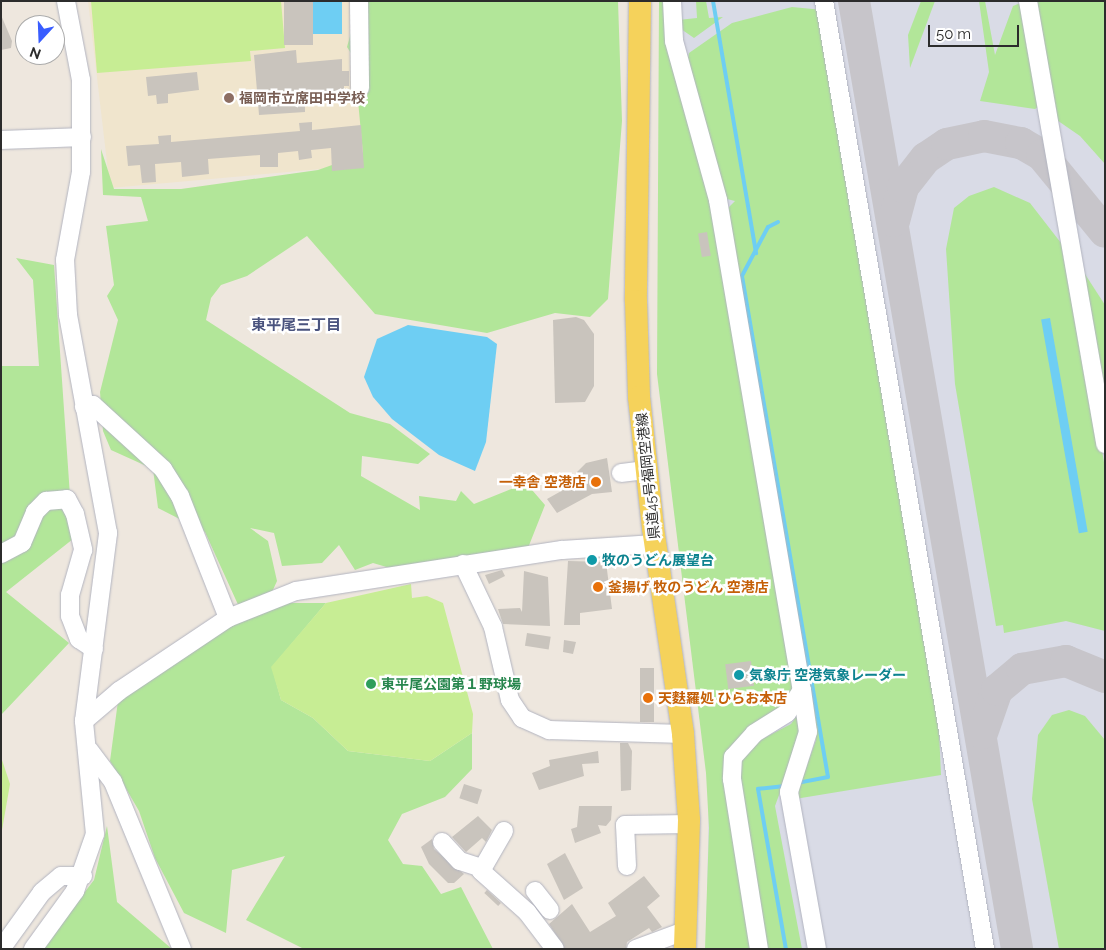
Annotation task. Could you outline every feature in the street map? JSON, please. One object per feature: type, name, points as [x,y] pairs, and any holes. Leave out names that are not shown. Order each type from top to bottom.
[{"type":"main road","name":"県道45号福岡空港線","points":[[640,1],[636,301],[645,470],[683,734],[689,824],[686,939]]},
{"type":"street","points":[[33,949],[83,876],[95,834],[84,721],[108,533],[84,407],[72,356],[66,260],[81,172],[82,137],[81,80],[66,1]]},
{"type":"street","points":[[359,1],[360,88]]},
{"type":"street","points":[[672,1],[674,41],[718,200],[802,690],[808,732],[790,779],[791,801],[817,949]]},
{"type":"street","points":[[824,1],[985,949]]},
{"type":"street","points":[[1028,1],[1105,444]]},
{"type":"street","points":[[1,140],[82,137]]},
{"type":"street","points":[[84,407],[93,405],[164,470],[180,496],[228,618]]},
{"type":"street","points":[[621,474],[645,470]]},
{"type":"street","points":[[1,554],[22,544],[35,512],[46,501],[67,499],[75,514],[83,550],[70,595],[70,616],[79,639],[94,649]]},
{"type":"street","points":[[84,721],[119,691],[228,618],[315,586],[463,564],[655,544]]},
{"type":"street","points":[[463,564],[493,627],[510,700],[522,718],[549,730],[591,729],[683,734]]},
{"type":"street","points":[[759,949],[732,779],[733,757],[754,734],[787,713],[802,690]]},
{"type":"street","points":[[88,748],[113,782],[182,949]]},
{"type":"street","points":[[791,801],[787,822],[810,949]]},
{"type":"street","points":[[627,866],[625,825],[689,824]]},
{"type":"street","points":[[481,868],[504,830]]},
{"type":"street","points":[[442,842],[460,861],[481,868],[527,912],[555,949]]},
{"type":"street","points":[[1,949],[42,892],[61,876],[83,876]]},
{"type":"street","points":[[527,912],[542,900]]},
{"type":"street","points":[[636,949],[686,939]]},
{"type":"shaded area","name":"福岡市立席田中学校","points":[[88,1],[352,1],[366,165],[110,188]]},
{"type":"shaded area","points":[[660,1],[1105,1],[1105,949],[706,949],[709,792],[659,387]]},
{"type":"green space","points":[[91,1],[281,1],[285,48],[250,51],[251,61],[97,73]]},
{"type":"green space","points":[[351,1],[618,1],[622,121],[608,299],[590,317],[555,313],[487,333],[375,314],[307,236],[247,276],[221,285],[211,298],[206,320],[350,413],[390,424],[430,454],[418,464],[362,456],[361,476],[420,510],[419,496],[456,501],[461,491],[474,504],[526,483],[545,505],[526,553],[410,574],[373,563],[355,570],[339,545],[322,563],[282,566],[274,533],[250,528],[268,541],[277,581],[267,603],[326,603],[272,667],[281,700],[313,718],[348,751],[430,761],[472,733],[472,769],[445,797],[402,814],[388,840],[403,864],[422,866],[441,894],[461,887],[493,949],[304,949],[246,920],[285,856],[232,870],[226,933],[184,913],[155,858],[139,811],[110,761],[118,701],[240,609],[205,532],[158,508],[153,469],[111,450],[103,431],[100,392],[118,320],[107,296],[114,285],[106,226],[148,221],[141,197],[103,195],[101,149],[114,189],[181,189],[318,170],[363,154],[354,58],[347,47],[355,18]]},
{"type":"green space","points":[[659,1],[665,1],[713,203],[796,686],[782,708],[727,756],[752,949],[705,949],[709,828],[706,773],[657,374]]},
{"type":"green space","points":[[696,1],[706,1],[709,18],[723,17],[694,38],[681,29],[678,20],[697,18]]},
{"type":"green space","points":[[921,1],[935,1],[910,68],[908,35]]},
{"type":"green space","points":[[979,1],[985,1],[995,55],[1013,6],[1026,1],[1043,104],[1035,109],[980,101],[989,72]]},
{"type":"green space","points":[[1034,1],[1105,1],[1105,164],[1080,136],[1051,116]]},
{"type":"green space","points":[[792,7],[823,10],[937,687],[941,775],[795,799],[816,740],[728,208],[735,201],[723,198],[688,58],[689,53],[732,23]]},
{"type":"green space","points":[[994,187],[1030,203],[1068,252],[1105,468],[1105,631],[1066,621],[1004,633],[1003,625],[996,626],[955,384],[946,249],[954,208],[969,196]]},
{"type":"green space","points":[[16,258],[54,265],[73,539],[6,592],[69,643],[1,715],[1,366],[39,366],[33,280]]},
{"type":"green space","points":[[1083,271],[1105,305],[1105,427]]},
{"type":"green space","name":"東平尾公園第１野球場","points":[[411,584],[412,598],[427,596],[443,603],[473,714],[472,733],[430,761],[348,751],[313,718],[281,700],[271,667],[326,603]]},
{"type":"green space","points":[[1069,710],[1085,716],[1105,740],[1105,949],[1059,949],[1032,799],[1038,735],[1052,715]]},
{"type":"green space","points":[[798,714],[800,738],[775,806],[802,949],[765,949],[738,780],[739,763],[754,743],[791,724]]},
{"type":"green space","points":[[1,757],[10,784],[1,836]]},
{"type":"green space","points":[[107,826],[117,902],[172,949],[41,949],[94,880]]},
{"type":"water","points":[[313,1],[342,1],[342,34],[313,34]]},
{"type":"water","points":[[1050,318],[1088,532],[1079,533],[1041,320]]},
{"type":"water","points":[[408,325],[487,337],[497,344],[486,442],[475,471],[439,455],[392,419],[373,397],[364,377],[377,339]]},
{"type":"building","points":[[284,1],[313,1],[313,45],[284,45]]},
{"type":"building","points":[[1,15],[12,41],[11,48],[1,50]]},
{"type":"building","points":[[296,50],[297,63],[342,59],[342,71],[349,71],[349,86],[344,86],[344,98],[305,101],[305,112],[259,115],[254,55]]},
{"type":"building","points":[[197,72],[199,90],[168,94],[168,103],[157,104],[156,95],[148,96],[146,77]]},
{"type":"building","points":[[312,122],[312,130],[361,125],[364,168],[332,171],[331,148],[311,150],[312,158],[299,160],[298,151],[278,153],[278,167],[260,167],[260,155],[208,159],[209,174],[182,177],[181,162],[155,164],[156,182],[142,183],[140,165],[128,166],[126,146],[159,144],[158,136],[171,135],[171,142],[300,131],[299,123]]},
{"type":"building","points":[[707,232],[711,256],[702,257],[698,233]]},
{"type":"building","points":[[576,317],[584,320],[594,334],[594,386],[585,402],[555,403],[553,320]]},
{"type":"building","points":[[607,458],[612,492],[592,494],[557,513],[547,499],[581,480],[577,472],[586,463]]},
{"type":"building","points":[[568,561],[606,562],[612,609],[580,613],[580,625],[564,625]]},
{"type":"building","points":[[502,570],[505,576],[489,584],[485,575]]},
{"type":"building","points":[[524,571],[548,577],[550,626],[503,624],[498,609],[520,608],[522,612]]},
{"type":"building","points":[[527,633],[551,637],[549,650],[525,646]]},
{"type":"building","points":[[564,640],[576,642],[573,654],[563,652]]},
{"type":"building","name":"気象庁 空港気象レーダー","points":[[751,661],[754,686],[728,689],[725,664]]},
{"type":"building","name":"天麩羅処 ひらお本店","points":[[640,668],[654,668],[654,722],[640,722]]},
{"type":"building","points":[[620,743],[628,743],[632,751],[631,790],[621,791]]},
{"type":"building","points":[[598,751],[599,763],[582,764],[584,776],[539,790],[532,773],[550,766],[549,760]]},
{"type":"building","points":[[464,784],[482,790],[477,804],[459,798]]},
{"type":"building","points":[[579,806],[612,806],[611,820],[606,826],[598,825],[601,833],[575,843],[571,829],[577,827]]},
{"type":"building","points":[[478,816],[492,830],[486,842],[482,838],[466,852],[452,837]]},
{"type":"building","points":[[432,839],[434,849],[464,874],[454,883],[448,883],[429,864],[421,847]]},
{"type":"building","points":[[565,853],[583,888],[564,900],[547,864]]},
{"type":"building","points":[[644,876],[660,896],[647,907],[662,927],[652,932],[649,928],[627,942],[626,949],[565,949],[549,924],[572,904],[590,932],[616,916],[608,903]]},
{"type":"building","points":[[487,890],[501,903],[498,906],[484,893]]},
{"type":"waterway","points":[[713,1],[756,253]]},
{"type":"waterway","points":[[778,222],[768,227],[742,276],[828,777],[797,783]]},
{"type":"waterway","points":[[785,786],[758,789],[786,949]]},
{"type":"taxiway","points":[[854,1],[1017,949]]},
{"type":"taxiway","points":[[894,221],[903,187],[926,158],[947,144],[984,136],[1021,143],[1042,155],[1105,232]]},
{"type":"taxiway","points":[[982,733],[997,690],[1022,669],[1066,661],[1105,677]]},
{"type":"place","name":"福岡市立席田中学校","points":[[229,98]]},
{"type":"place","name":"一幸舎 空港店","points":[[596,482]]},
{"type":"place","name":"牧のうどん展望台","points":[[592,560]]},
{"type":"place","name":"釜揚げ 牧のうどん 空港店","points":[[598,587]]},
{"type":"place","name":"気象庁 空港気象レーダー","points":[[739,675]]},
{"type":"place","name":"東平尾公園第１野球場","points":[[371,684]]},
{"type":"place","name":"天麩羅処 ひらお本店","points":[[648,698]]},
{"type":"district","name":"東平尾三丁目","points":[[296,326]]}]
